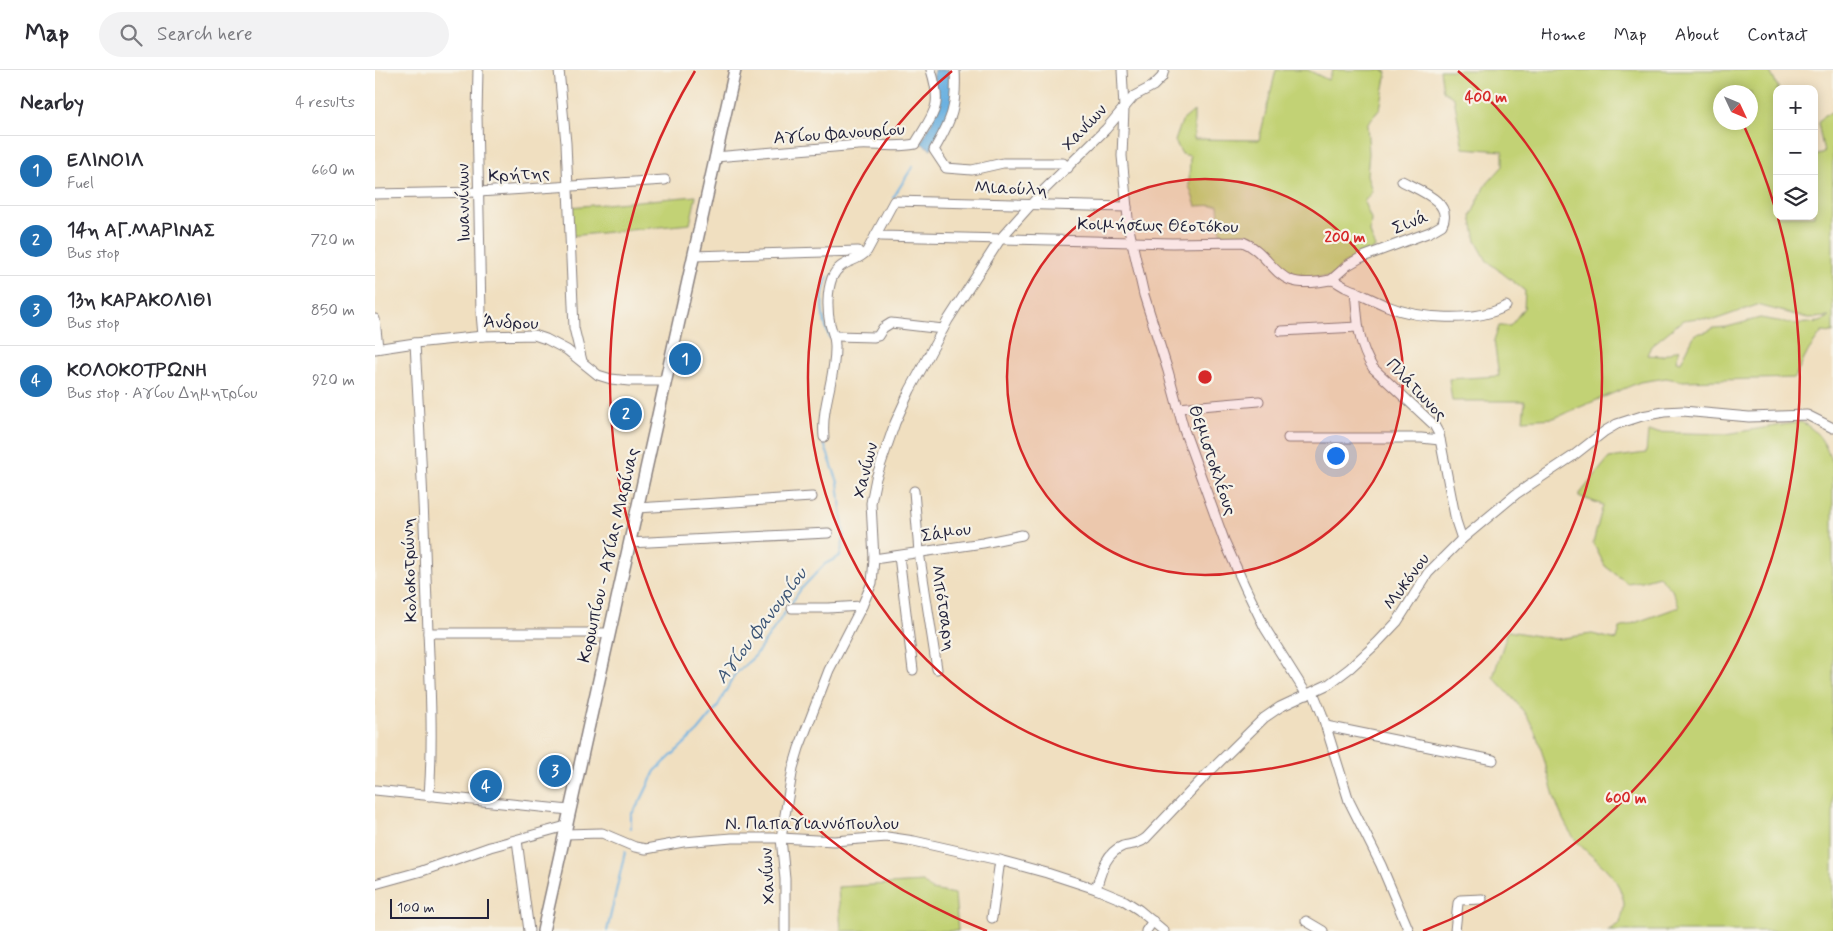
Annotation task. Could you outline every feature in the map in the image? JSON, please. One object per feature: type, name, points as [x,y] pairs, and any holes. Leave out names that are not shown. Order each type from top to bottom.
[{"type":"main road","name":"Κορωπίου - Αγίας Μαρίνας","points":[[543,931],[735,70]]},
{"type":"street","name":"Ιωαννίνων","points":[[478,70],[477,114],[483,336]]},
{"type":"street","points":[[559,70],[568,187],[574,328],[582,361]]},
{"type":"street","name":"Αγίου Φανουρίου","points":[[715,157],[880,144],[903,147],[915,144],[936,108],[937,92],[931,70]]},
{"type":"street","points":[[955,70],[955,107],[949,124],[934,150],[946,168],[949,170],[972,170],[1003,163],[1028,164],[1049,162],[1063,163],[1068,168]]},
{"type":"street","name":"Θεμιστοκλέους","points":[[1122,70],[1122,156],[1129,229],[1144,295],[1178,408],[1212,509],[1245,587],[1275,644],[1310,693],[1325,726],[1349,801],[1381,865],[1409,931]]},
{"type":"street","name":"Χανίων","points":[[785,931],[785,879],[781,838],[793,768],[829,670],[872,583],[874,559],[871,503],[876,478],[895,423],[943,329],[1001,238],[1106,129],[1134,96],[1153,86],[1162,77],[1164,70]]},
{"type":"street","name":"Κρήτης","points":[[375,194],[479,192],[665,180]]},
{"type":"street","name":"Σινά","points":[[1331,280],[1348,265],[1360,258],[1442,226],[1445,217],[1438,202],[1402,181]]},
{"type":"street","name":"Μιαούλη","points":[[876,234],[894,201],[1127,207]]},
{"type":"street","points":[[824,437],[824,409],[831,381],[835,348],[835,336],[830,325],[829,288],[833,277],[844,263],[863,256],[876,234]]},
{"type":"street","name":"Κοιμήσεως Θεοτόκου","points":[[876,234],[881,236],[1132,242],[1243,242],[1261,252],[1282,275],[1291,280],[1317,282],[1331,280],[1388,306],[1409,313],[1438,316],[1487,315],[1506,306]]},
{"type":"street","points":[[693,256],[857,250]]},
{"type":"street","name":"Πλάτωνος","points":[[1355,291],[1362,349],[1373,368],[1434,425],[1440,440],[1456,521],[1463,539]]},
{"type":"street","points":[[375,319],[376,348]]},
{"type":"street","points":[[835,336],[875,337],[878,336],[883,328],[891,323],[943,329]]},
{"type":"street","points":[[1281,331],[1358,327]]},
{"type":"street","name":"Άνδρου","points":[[376,348],[483,336],[534,335],[551,342],[582,361],[598,375],[629,381],[665,381]]},
{"type":"street","name":"Κολοκοτρώνη","points":[[415,343],[421,437],[432,759],[429,796]]},
{"type":"street","points":[[1178,408],[1259,400]]},
{"type":"street","name":"Μυκόνου","points":[[1096,889],[1103,867],[1111,854],[1122,847],[1141,842],[1264,718],[1280,707],[1329,684],[1350,668],[1388,632],[1412,600],[1428,573],[1463,539],[1516,494],[1617,424],[1642,416],[1683,410],[1735,416],[1807,415],[1833,428]]},
{"type":"street","points":[[1421,438],[1432,433],[1434,425]]},
{"type":"street","points":[[1288,438],[1421,438],[1440,440]]},
{"type":"street","name":"Μπότσαρη","points":[[914,491],[919,552],[937,669]]},
{"type":"street","points":[[637,508],[812,497]]},
{"type":"street","points":[[629,544],[828,533]]},
{"type":"street","name":"Σάμου","points":[[874,559],[1023,535]]},
{"type":"street","points":[[899,556],[913,670]]},
{"type":"street","points":[[792,608],[862,606]]},
{"type":"street","points":[[428,632],[609,633]]},
{"type":"street","points":[[1325,726],[1493,760]]},
{"type":"street","points":[[375,790],[569,810]]},
{"type":"street","name":"Ν. Παπαγιαννόπουλου","points":[[375,884],[406,876],[491,847],[566,830],[602,833],[635,847],[646,848],[705,839],[781,838],[835,841],[887,837],[1000,860],[1096,889],[1125,901],[1164,931]]},
{"type":"street","points":[[517,840],[529,931]]},
{"type":"street","points":[[991,918],[1000,860]]},
{"type":"street","points":[[1455,931],[1460,900],[1482,899]]},
{"type":"street","points":[[1146,931],[1153,921]]},
{"type":"street","points":[[1306,921],[1323,931]]},
{"type":"green space","points":[[1276,70],[1308,70],[1328,80],[1333,70],[1382,70],[1387,72],[1380,109],[1367,124],[1369,153],[1367,175],[1372,191],[1364,202],[1371,219],[1370,232],[1375,248],[1342,265],[1331,277],[1297,277],[1286,271],[1255,242],[1242,238],[1221,239],[1218,205],[1196,206],[1189,186],[1190,156],[1182,154],[1175,141],[1182,121],[1194,111],[1194,139],[1259,140]]},
{"type":"green space","points":[[1440,70],[1769,70],[1777,85],[1773,85],[1773,220],[1818,220],[1818,155],[1824,153],[1818,123],[1824,115],[1833,113],[1833,333],[1822,332],[1809,350],[1794,378],[1682,381],[1666,378],[1640,382],[1554,418],[1523,420],[1525,401],[1452,401],[1449,379],[1499,376],[1494,340],[1499,326],[1510,326],[1524,308],[1525,291],[1487,261],[1476,241],[1471,216],[1484,187],[1503,166],[1503,151],[1463,148],[1454,98],[1443,91]],"holes":[[[1757,305],[1808,318],[1829,317],[1820,322],[1796,324],[1760,318],[1727,327],[1714,328],[1695,334],[1681,362],[1676,361],[1679,349],[1662,356],[1647,355],[1651,346],[1683,320],[1698,318],[1714,320]]]},
{"type":"green space","points":[[696,196],[690,224],[570,236],[570,207]]},
{"type":"green space","points":[[1801,422],[1813,430],[1822,440],[1833,466],[1833,931],[1607,931],[1620,923],[1622,917],[1624,901],[1619,887],[1610,873],[1580,845],[1567,826],[1560,813],[1532,725],[1520,706],[1493,677],[1508,631],[1556,639],[1592,634],[1617,640],[1620,628],[1679,607],[1672,590],[1659,576],[1627,583],[1605,566],[1593,543],[1603,505],[1578,496],[1609,458],[1646,453],[1648,432],[1726,434]]},
{"type":"green space","points":[[923,882],[931,890],[955,894],[958,931],[841,931],[838,887]]},
{"type":"water","points":[[934,70],[948,70],[953,105],[931,149],[921,143],[933,120]]},
{"type":"waterway","name":"Αγίου Φανουρίου","points":[[893,198],[913,166]]},
{"type":"waterway","name":"Αγίου Φανουρίου","points":[[828,277],[823,292],[822,308],[830,338]]},
{"type":"waterway","name":"Αγίου Φανουρίου","points":[[631,828],[631,815],[641,800],[655,771],[698,731],[716,709],[735,674],[755,656],[801,589],[825,564],[840,556],[844,537],[838,482],[823,441]]},
{"type":"waterway","name":"Αγίου Φανουρίου","points":[[607,931],[625,852]]},
{"type":"place","name":"ΕΛΙΝΟΙΛ","points":[[685,359]]},
{"type":"place","name":"14η ΑΓ.ΜΑΡΙΝΑΣ","points":[[626,414]]},
{"type":"place","name":"13η ΚΑΡΑΚΟΛΙΘΙ","points":[[555,771]]},
{"type":"place","name":"ΚΟΛΟΚΟΤΡΩΝΗ","points":[[486,786]]}]
